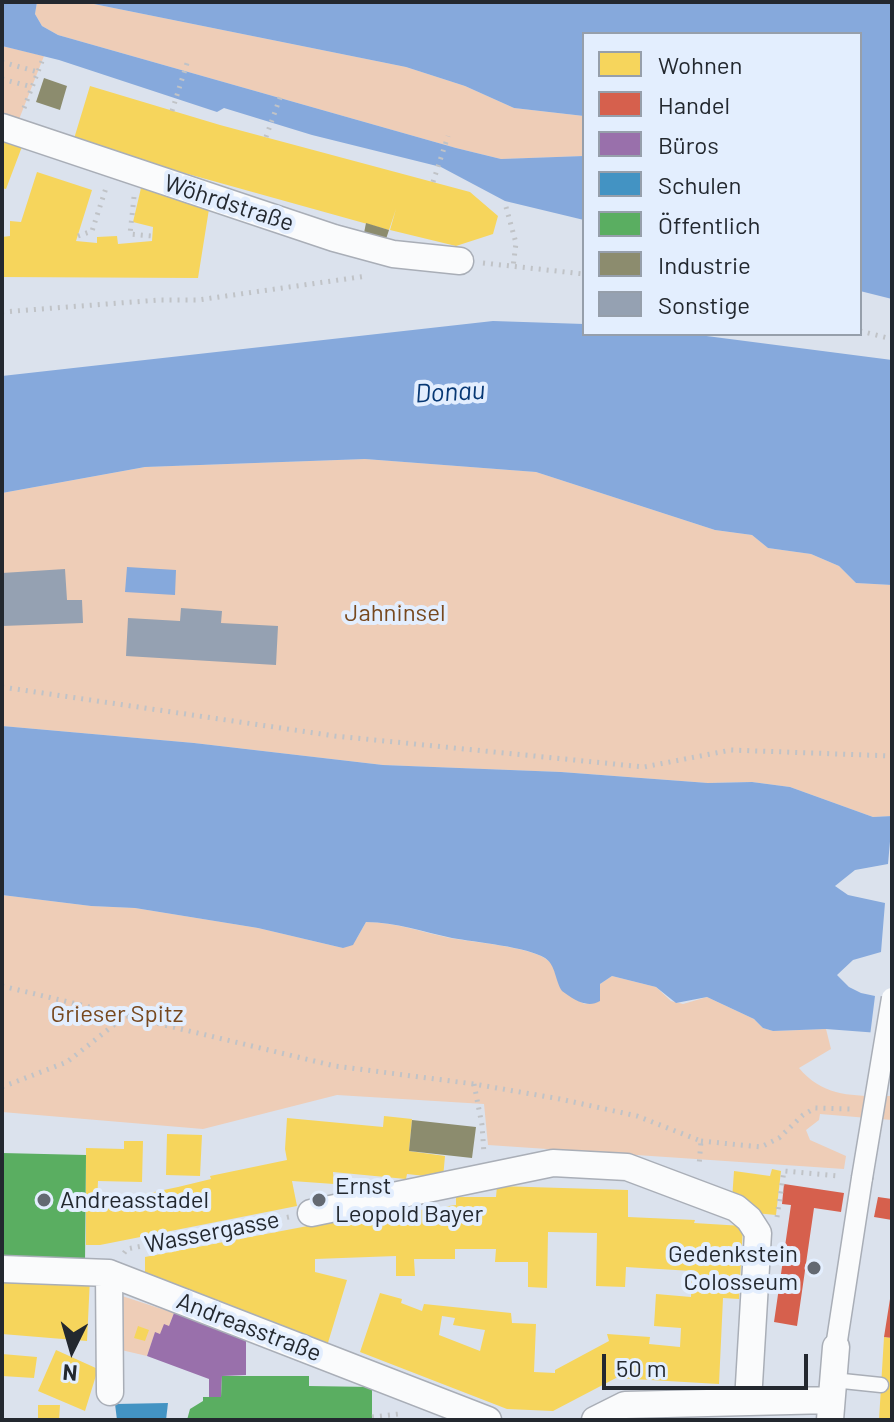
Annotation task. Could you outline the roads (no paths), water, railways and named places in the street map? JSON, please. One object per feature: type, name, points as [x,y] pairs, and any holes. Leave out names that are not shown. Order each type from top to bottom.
[{"type":"street","name":"Wöhrdstraße","points":[[2,127],[334,238],[393,254],[460,261]]},
{"type":"street","points":[[595,1420],[625,1405],[831,1400],[836,1347],[892,998]]},
{"type":"street","name":"Wassergasse","points":[[311,1213],[553,1163],[627,1167],[736,1208],[749,1219],[758,1233],[748,1401]]},
{"type":"street","name":"Andreasstraße","points":[[2,1269],[109,1273],[488,1420]]},
{"type":"street","points":[[109,1273],[110,1392]]},
{"type":"lane","points":[[831,1400],[881,1385]]},
{"type":"water","points":[[2,2],[37,2],[35,14],[42,26],[58,35],[456,148],[501,159],[582,156],[582,220],[505,201],[441,167],[312,135],[224,108],[217,112],[59,60],[2,46]]},
{"type":"water","points":[[84,2],[892,2],[892,299],[862,292],[862,32],[582,32],[582,116],[514,108],[465,86],[406,67]]},
{"type":"water","name":"Donau","points":[[493,321],[582,324],[582,336],[706,336],[892,360],[892,585],[856,583],[839,566],[811,554],[768,548],[752,535],[715,530],[536,472],[365,459],[145,467],[2,493],[2,376]]},
{"type":"water","points":[[127,567],[176,570],[175,595],[125,592]]},
{"type":"water","points":[[2,726],[194,743],[383,765],[561,772],[708,783],[752,782],[790,787],[873,817],[892,816],[892,1034],[826,1029],[773,1031],[707,997],[676,1003],[656,987],[612,976],[600,984],[600,1001],[585,1003],[562,991],[551,965],[537,954],[388,924],[366,922],[353,945],[343,948],[258,928],[135,908],[2,895]]},
{"type":"place","name":"Andreasstadel","points":[[44,1200]]},
{"type":"place","name":"Ernst Leopold Bayer","points":[[319,1200]]},
{"type":"place","name":"Gedenkstein Colosseum","points":[[814,1268]]},
{"type":"park label","name":"Jahninsel","points":[[395,613]]},
{"type":"park label","name":"Grieser Spitz","points":[[117,1014]]}]
